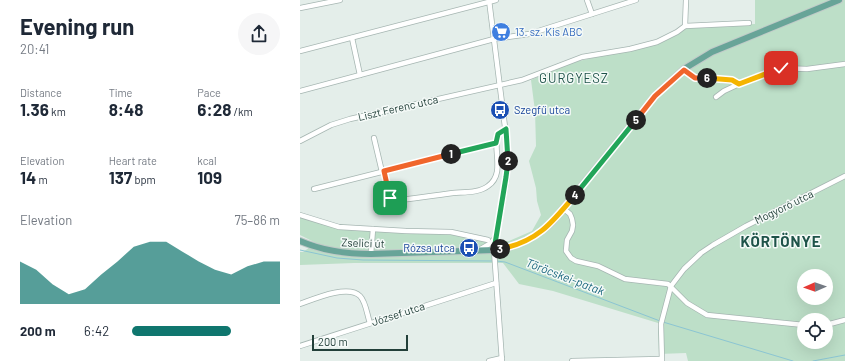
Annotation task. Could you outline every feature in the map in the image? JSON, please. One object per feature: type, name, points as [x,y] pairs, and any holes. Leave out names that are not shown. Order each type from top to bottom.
[{"type":"main road","name":"Zselici út","points":[[300,241],[324,250],[348,254],[475,251],[494,253],[514,246],[536,235],[553,221],[655,96],[684,70],[712,52],[839,0]]},
{"type":"street","points":[[300,8],[340,0]]},
{"type":"street","points":[[489,0],[508,151],[506,177],[495,238],[494,253],[502,360],[489,361]]},
{"type":"street","points":[[300,52],[489,0],[496,0]]},
{"type":"street","points":[[587,0],[592,14]]},
{"type":"street","points":[[300,91],[494,39],[529,34],[636,0]]},
{"type":"street","points":[[686,0],[685,26],[749,23]]},
{"type":"street","name":"Liszt Ferenc utca","points":[[300,142],[331,125],[522,80],[582,57],[630,50],[657,42],[677,32],[685,26]]},
{"type":"street","points":[[352,38],[360,75]]},
{"type":"street","points":[[716,97],[724,91],[739,84],[781,68],[807,68],[845,64]]},
{"type":"street","points":[[684,70],[695,78],[732,80],[739,84]]},
{"type":"street","points":[[374,138],[390,198],[394,201],[483,189],[495,180],[498,171],[496,143],[498,134],[506,129]]},
{"type":"street","points":[[314,189],[496,143]]},
{"type":"street","name":"Mogyoró utca","points":[[671,286],[684,269],[701,252],[746,226],[845,176]]},
{"type":"street","points":[[564,209],[572,219],[572,231],[566,246],[566,251],[571,258],[576,261],[598,266],[625,278],[664,283],[671,286],[687,303],[707,315],[797,323]]},
{"type":"street","points":[[300,215],[334,226],[406,231],[451,232],[488,240]]},
{"type":"street","points":[[371,254],[373,229]]},
{"type":"street","points":[[475,251],[486,246],[495,238]]},
{"type":"street","name":"József utca","points":[[300,346],[496,283]]},
{"type":"street","points":[[572,361],[662,360],[661,324],[671,286]]},
{"type":"street","points":[[300,304],[324,296],[351,292],[360,296],[370,323]]},
{"type":"street","points":[[833,323],[845,320]]},
{"type":"green space","points":[[755,0],[845,0],[845,361],[688,361],[686,353],[659,354],[658,323],[553,291],[519,284],[503,263],[354,263],[300,265],[300,252],[303,252],[316,243],[300,235],[300,214],[339,225],[449,234],[487,242],[509,241],[532,231],[541,215],[529,161],[536,146],[535,111],[531,80],[570,63],[658,43],[686,27],[755,24]]},
{"type":"waterway","name":"Töröcskei-patak","points":[[300,250],[337,258],[363,260],[493,261]]},
{"type":"waterway","name":"Töröcskei-patak","points":[[496,261],[505,262],[660,321]]},
{"type":"waterway","name":"Töröcskei-patak","points":[[663,322],[793,361]]},
{"type":"waterway","name":"Töröcskei-patak","points":[[813,361],[845,355]]},
{"type":"place","name":"13. sz. Kis ABC","points":[[501,32]]},
{"type":"place","name":"Szegfű utca","points":[[500,110]]},
{"type":"place","name":"Rózsa utca","points":[[469,248]]},
{"type":"district","name":"GURGYESZ","points":[[574,78]]},
{"type":"district","name":"KÖRTÖNYE","points":[[781,242]]},
{"type":"route","points":[[390,198],[384,171],[496,143],[498,134],[506,129],[508,164],[494,250],[508,248],[530,239],[542,232],[553,221],[655,96],[684,70],[695,78],[732,80],[739,84],[781,68]]}]
